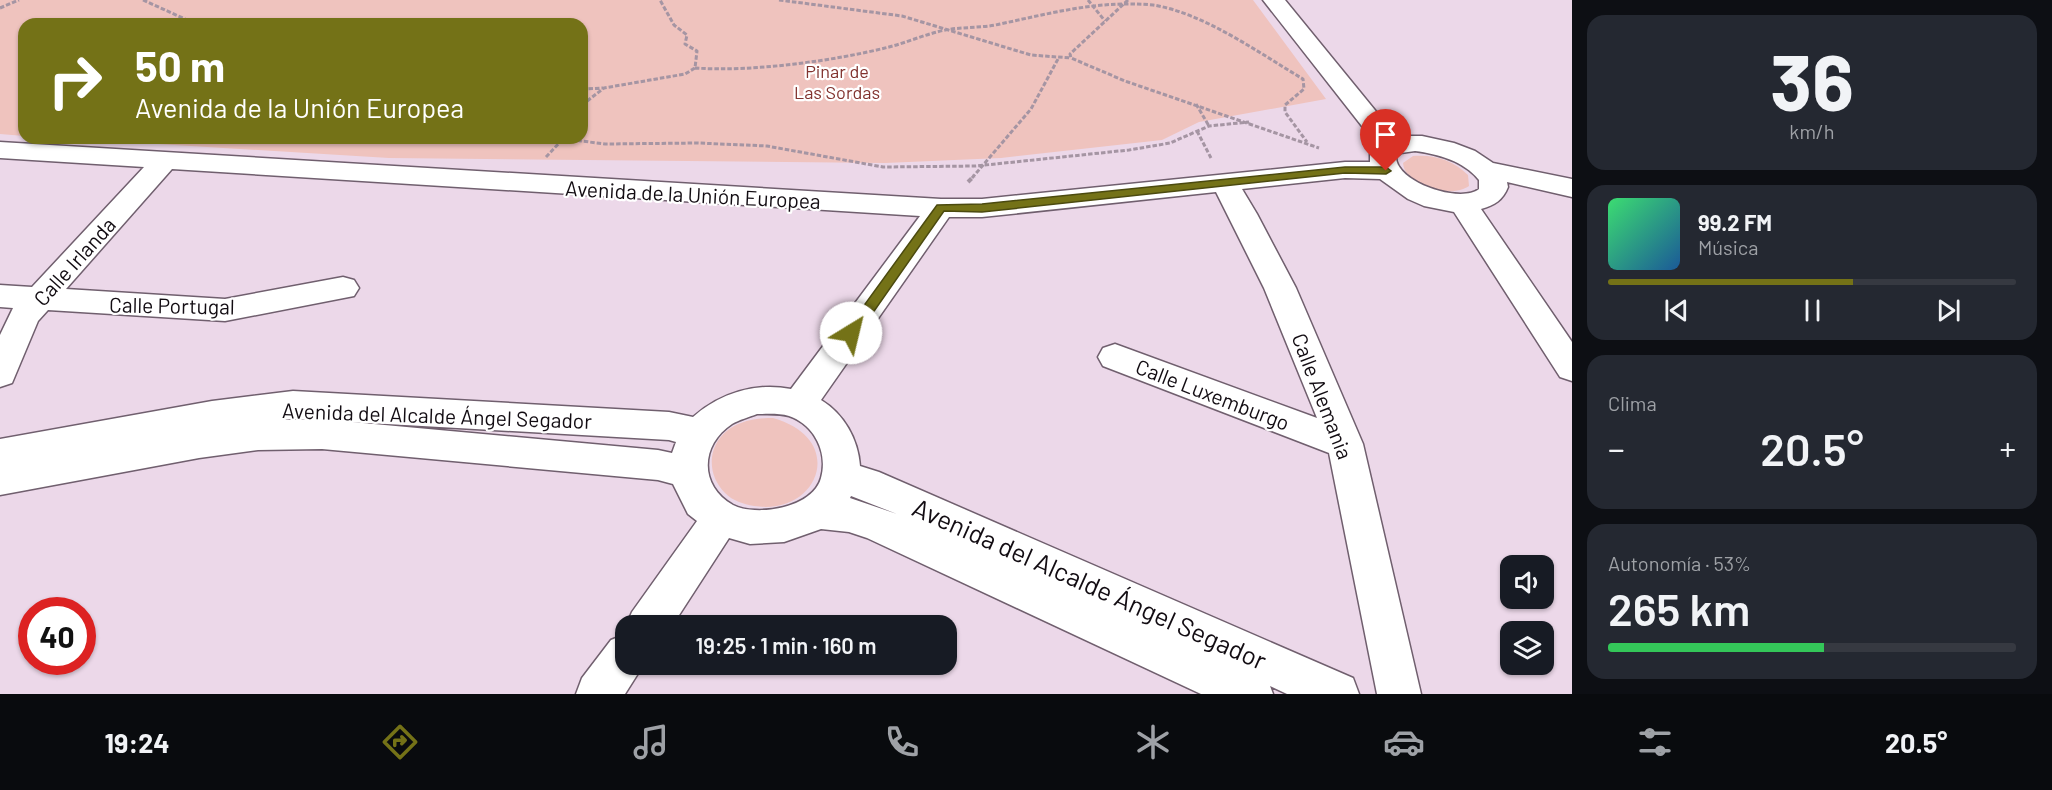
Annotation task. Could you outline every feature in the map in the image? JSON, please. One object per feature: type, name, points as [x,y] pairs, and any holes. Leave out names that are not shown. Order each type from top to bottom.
[{"type":"street","points":[[1274,0],[1374,124],[1402,144]]},
{"type":"street","points":[[1484,169],[1494,186],[1492,194],[1476,203],[1463,204],[1426,198],[1409,190],[1386,171],[1382,162],[1384,153],[1391,147],[1415,143],[1445,148],[1460,154],[1484,169],[1572,188]]},
{"type":"street","name":"Avenida de la Unión Europea","points":[[0,150],[941,208],[982,208],[1345,170],[1386,171]]},
{"type":"street","name":"Calle Irlanda","points":[[0,374],[24,316],[165,160]]},
{"type":"street","name":"Calle Alemania","points":[[1224,183],[1244,214],[1280,288],[1345,444],[1399,694]]},
{"type":"street","points":[[1463,204],[1558,327],[1572,368]]},
{"type":"street","points":[[799,405],[941,208]]},
{"type":"street","name":"Calle Portugal","points":[[0,296],[225,310],[343,288]]},
{"type":"street","name":"Calle Luxemburgo","points":[[1114,357],[1345,444]]},
{"type":"street","points":[[754,400],[777,400],[799,405],[820,417],[835,435],[842,456],[841,478],[832,496],[817,512],[795,523],[770,528],[744,527],[720,518],[704,505],[693,490],[688,472],[688,451],[698,432],[713,416],[732,405],[754,400]]},
{"type":"street","name":"Avenida del Alcalde Ángel Segador","points":[[0,454],[212,415],[292,405],[669,426],[698,432]]},
{"type":"street","name":"Avenida del Alcalde Ángel Segador","points":[[0,479],[198,442],[258,435],[322,434],[658,465],[688,472]]},
{"type":"street","name":"Avenida del Alcalde Ángel Segador","points":[[841,478],[866,483],[1337,694]]},
{"type":"street","name":"Avenida del Alcalde Ángel Segador","points":[[817,512],[849,515],[877,524],[1251,694]]},
{"type":"street","points":[[655,615],[695,559],[720,518]]},
{"type":"street","points":[[598,694],[615,671]]},
{"type":"path","points":[[0,8],[19,0]]},
{"type":"path","points":[[143,0],[183,18]]},
{"type":"path","points":[[660,0],[674,26],[687,35],[685,44],[697,51],[695,68]]},
{"type":"path","points":[[779,0],[902,16],[954,29],[992,44],[1058,59],[1071,58],[1125,81],[1307,142],[1330,155],[1345,170]]},
{"type":"path","points":[[1088,0],[1093,3],[1104,21]]},
{"type":"path","points":[[1071,58],[1070,54],[1127,2]]},
{"type":"path","points":[[588,88],[685,74],[695,68],[723,70],[809,61],[889,47],[939,31],[997,25],[1093,3],[1127,2],[1154,5],[1191,17],[1229,35],[1303,79],[1304,89],[1285,105],[1285,112],[1307,142]]},
{"type":"path","points":[[941,208],[1020,125],[1053,73],[1058,59]]},
{"type":"path","points":[[588,100],[604,87]]},
{"type":"path","points":[[1196,104],[1209,126]]},
{"type":"path","points":[[588,142],[767,146],[883,167],[983,165],[1149,146],[1170,142],[1209,126],[1249,122]]},
{"type":"green space","name":"Pinar de Las Sordas","points":[[0,0],[1253,0],[1326,99],[1199,122],[1162,140],[1001,158],[885,163],[389,158],[159,144],[588,144],[588,18],[18,18],[18,136],[0,134]]},
{"type":"green space","points":[[1413,156],[1436,157],[1450,162],[1468,175],[1469,186],[1461,190],[1441,191],[1420,184],[1412,179],[1403,163]]},
{"type":"green space","points":[[773,418],[796,428],[811,442],[817,458],[816,474],[808,488],[795,499],[777,506],[754,506],[738,502],[725,493],[713,474],[713,454],[716,444],[730,428],[757,419]]},
{"type":"route","points":[[851,333],[941,208],[982,208],[1345,170],[1386,171]]}]
